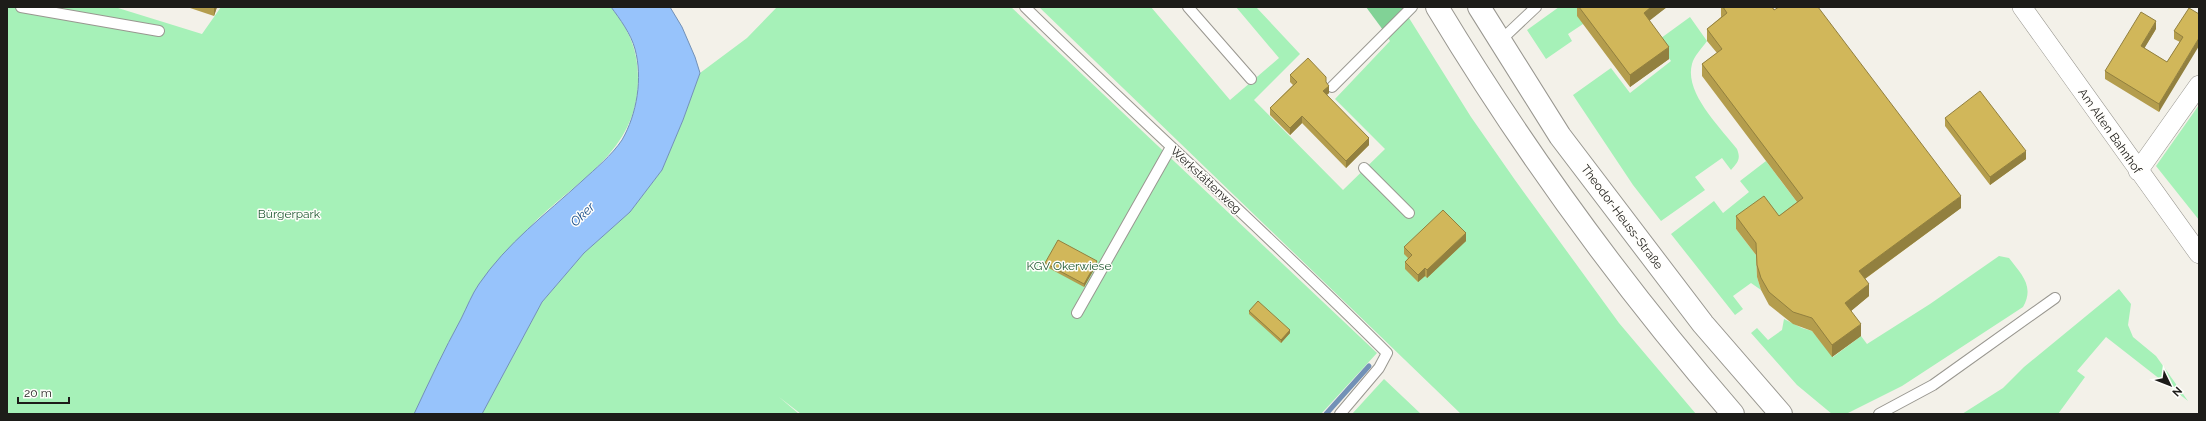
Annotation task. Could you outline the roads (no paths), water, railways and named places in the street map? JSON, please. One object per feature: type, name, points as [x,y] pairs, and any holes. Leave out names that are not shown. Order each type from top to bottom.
[{"type":"main road","points":[[1437,7],[1468,58],[1536,162],[1648,312],[1732,414]]},
{"type":"main road","name":"Theodor-Heuss-Straße","points":[[1479,7],[1564,142],[1703,324],[1781,414]]},
{"type":"street","name":"Am Alten Bahnhof","points":[[2022,7],[2138,171],[2199,254]]},
{"type":"street","points":[[2138,171],[2199,85]]},
{"type":"lane","points":[[21,7],[159,31]]},
{"type":"lane","name":"Werkstättenweg","points":[[1025,7],[1322,289],[1387,353],[1379,368],[1340,414]]},
{"type":"lane","points":[[1188,7],[1251,79]]},
{"type":"lane","points":[[1332,87],[1412,7]]},
{"type":"lane","points":[[1500,41],[1536,7]]},
{"type":"lane","points":[[1077,313],[1171,147]]},
{"type":"lane","points":[[1364,168],[1409,213]]},
{"type":"lane","points":[[1894,414],[1906,403],[2055,298]]},
{"type":"lane","points":[[1879,414],[1933,385]]},
{"type":"water","name":"Oker","points":[[611,7],[670,7],[682,27],[695,57],[700,73],[683,120],[662,170],[630,212],[584,253],[542,302],[482,414],[414,414],[472,296],[490,269],[514,242],[582,181],[618,146],[627,130],[637,96],[637,60],[631,38]]},
{"type":"waterway","points":[[1326,414],[1369,366]]},
{"type":"park label","name":"Bürgerpark","points":[[289,214]]},
{"type":"park label","name":"KGV Okerwiese","points":[[1069,266]]}]
